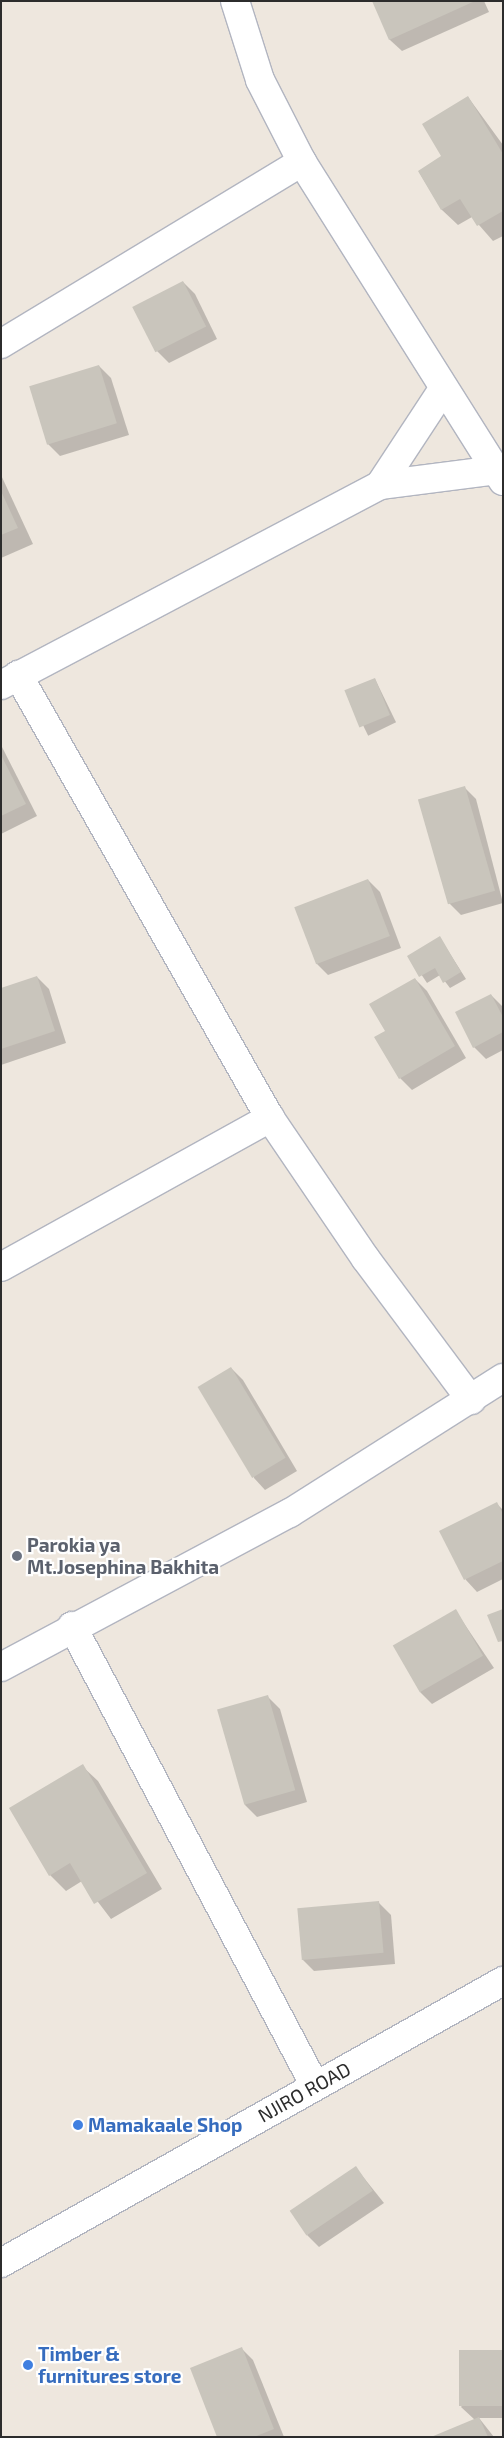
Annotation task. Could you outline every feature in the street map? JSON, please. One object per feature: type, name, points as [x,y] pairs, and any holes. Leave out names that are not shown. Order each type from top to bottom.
[{"type":"street","points":[[235,1],[260,80],[302,162],[500,476],[380,485],[10,680],[270,1118],[366,1259],[471,1400]]},
{"type":"street","points":[[1,344],[302,162]]},
{"type":"street","points":[[380,485],[444,389]]},
{"type":"street","points":[[1,1267],[270,1118]]},
{"type":"street","points":[[1,1667],[72,1626],[290,1513],[503,1378]]},
{"type":"street","points":[[72,1626],[315,2086]]},
{"type":"street","name":"NJIRO ROAD","points":[[1,2263],[503,1981]]},
{"type":"building","points":[[372,1],[475,1],[389,40]]},
{"type":"building","points":[[468,96],[503,154],[503,211],[477,226],[460,199],[441,210],[418,171],[441,156],[422,124]]},
{"type":"building","points":[[183,281],[206,326],[155,352],[132,307]]},
{"type":"building","points":[[99,365],[117,423],[47,445],[29,386]]},
{"type":"building","points":[[1,491],[18,528],[1,535]]},
{"type":"building","points":[[375,678],[390,715],[359,727],[344,690]]},
{"type":"building","points":[[1,755],[26,804],[1,816]]},
{"type":"building","points":[[465,786],[495,891],[448,904],[418,800]]},
{"type":"building","points":[[368,879],[390,936],[316,964],[294,907]]},
{"type":"building","points":[[440,936],[461,972],[443,983],[435,968],[419,977],[407,956]]},
{"type":"building","points":[[37,976],[55,1031],[1,1049],[1,988]]},
{"type":"building","points":[[415,978],[455,1046],[399,1079],[374,1037],[385,1031],[369,1004]]},
{"type":"building","points":[[491,994],[503,1017],[503,1032],[473,1048],[455,1012]]},
{"type":"building","points":[[231,1367],[286,1458],[252,1478],[198,1387]]},
{"type":"building","points":[[497,1502],[503,1514],[503,1561],[464,1580],[439,1531]]},
{"type":"building","points":[[456,1609],[483,1656],[420,1692],[393,1646]]},
{"type":"building","points":[[503,1609],[503,1641],[498,1642],[487,1615]]},
{"type":"building","points":[[268,1695],[295,1790],[244,1805],[217,1710]]},
{"type":"building","points":[[83,1764],[147,1873],[94,1904],[70,1863],[49,1876],[9,1808]]},
{"type":"building","points":[[379,1901],[384,1953],[302,1960],[297,1908]]},
{"type":"building","points":[[356,2166],[373,2191],[306,2236],[290,2211]]},
{"type":"building","points":[[242,2347],[274,2429],[254,2437],[217,2437],[190,2368]]},
{"type":"building","points":[[459,2350],[503,2350],[503,2406],[459,2406]]},
{"type":"building","points":[[479,2417],[488,2437],[431,2437]]},
{"type":"place","name":"Parokia ya Mt.Josephina Bakhita","points":[[17,1556]]},
{"type":"place","name":"Mamakaale Shop","points":[[78,2125]]},
{"type":"place","name":"Timber & furnitures store","points":[[28,2365]]}]
